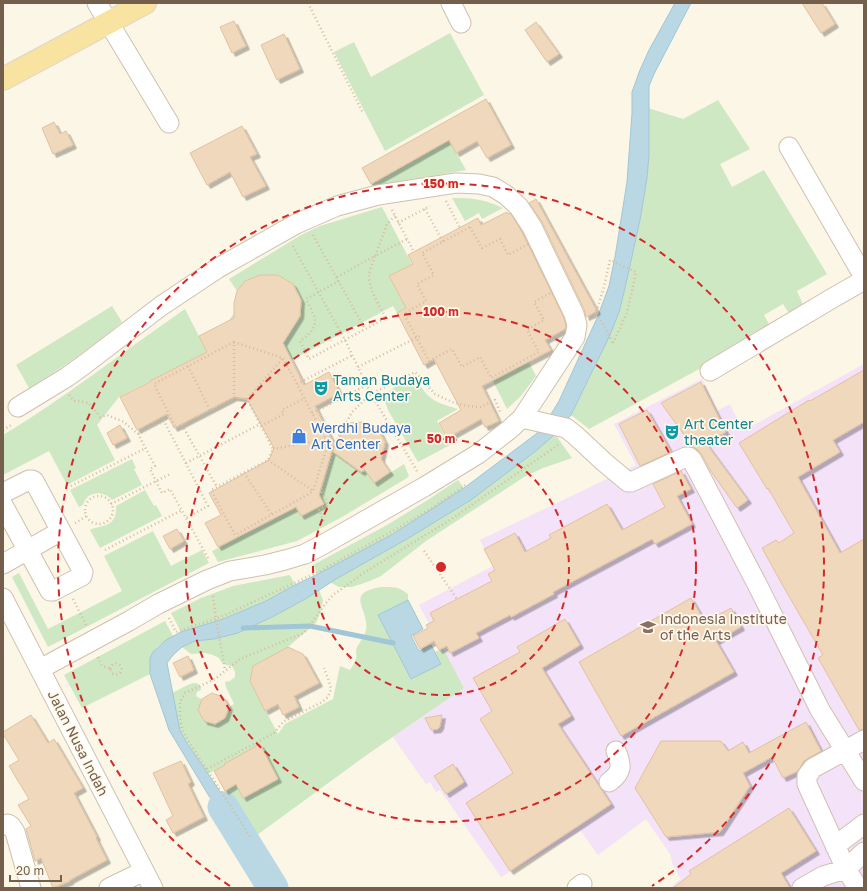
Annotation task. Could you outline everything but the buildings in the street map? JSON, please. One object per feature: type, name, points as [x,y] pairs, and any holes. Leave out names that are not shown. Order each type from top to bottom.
[{"type":"main road","points":[[3,79],[145,3]]},
{"type":"street","points":[[97,3],[169,123]]},
{"type":"street","points":[[450,3],[461,23]]},
{"type":"street","points":[[710,371],[864,279],[789,147]]},
{"type":"street","points":[[10,411],[67,377],[167,302],[218,268],[296,224],[337,206],[378,196],[456,183],[479,184],[493,187],[506,195],[519,207],[532,227],[574,314],[577,325],[575,337],[522,418],[510,430],[478,454],[424,487],[305,554],[265,565],[230,571],[207,580],[158,604],[40,669]]},
{"type":"street","points":[[522,418],[569,430],[628,482],[632,482],[686,457],[692,460],[758,586],[820,710],[864,781]]},
{"type":"street","points":[[3,493],[29,480],[34,482],[83,572],[82,576],[53,591],[50,591],[3,505]]},
{"type":"street","points":[[3,564],[61,531]]},
{"type":"street","name":"Jalan Nusa Indah","points":[[3,598],[153,888]]},
{"type":"street","points":[[858,888],[846,869],[835,846],[807,784],[806,776],[813,768],[864,740]]},
{"type":"street","points":[[609,782],[618,775],[620,769],[620,762],[616,751]]},
{"type":"street","points":[[3,825],[8,824],[15,832],[32,888]]},
{"type":"street","points":[[835,846],[864,824]]},
{"type":"street","points":[[802,888],[823,876],[846,869],[864,852]]},
{"type":"street","points":[[109,888],[144,871]]},
{"type":"path","points":[[308,3],[363,113]]},
{"type":"path","points":[[444,198],[460,228]]},
{"type":"path","points":[[398,223],[432,205]]},
{"type":"path","points":[[391,209],[414,252]]},
{"type":"path","points":[[425,209],[443,242]]},
{"type":"path","points":[[339,281],[306,299],[315,318],[314,327],[307,336],[300,341],[309,359],[386,318],[371,290],[369,273],[387,224],[394,216]]},
{"type":"path","points":[[470,227],[482,248],[500,239],[508,255],[530,243],[556,290],[534,302],[544,320],[527,330],[539,352],[491,378],[480,357],[462,367],[452,349],[430,360],[417,338],[404,314],[426,301],[417,284],[434,275],[422,253],[470,227]]},
{"type":"path","points":[[313,234],[365,329]]},
{"type":"path","points":[[337,277],[407,239]]},
{"type":"path","points":[[293,246],[345,340],[371,394],[419,475]]},
{"type":"path","points":[[610,260],[636,272],[627,313],[613,343],[611,340],[597,312],[610,260]]},
{"type":"path","points":[[358,367],[420,336]]},
{"type":"path","points":[[234,342],[234,398]]},
{"type":"path","points":[[247,399],[234,398],[176,428],[154,384],[234,342],[283,358],[305,398],[328,444],[313,491],[272,516],[235,535],[211,490],[268,460],[273,449]]},
{"type":"path","points":[[297,384],[352,355]]},
{"type":"path","points":[[247,399],[283,358]]},
{"type":"path","points":[[188,366],[210,410]]},
{"type":"path","points":[[326,528],[319,510],[328,505],[321,490],[335,443],[352,412],[371,394],[415,372],[435,394],[452,402],[467,406],[481,407],[494,400],[503,418],[522,418]]},
{"type":"path","points":[[312,412],[367,385]]},
{"type":"path","points":[[65,390],[74,401],[89,403],[94,407],[100,417],[107,415],[124,422],[138,434],[155,466],[150,469],[162,493],[170,489],[209,560]]},
{"type":"path","points":[[186,463],[284,414],[282,410],[305,398]]},
{"type":"path","points":[[247,399],[273,449]]},
{"type":"path","points":[[138,434],[164,421],[208,506],[186,518]]},
{"type":"path","points":[[182,425],[217,487]]},
{"type":"path","points":[[250,836],[182,730],[180,702],[185,692],[215,679],[240,659],[304,633],[333,595],[365,572],[450,520],[558,446],[569,430]]},
{"type":"path","points":[[273,449],[326,439]]},
{"type":"path","points":[[71,486],[146,448]]},
{"type":"path","points":[[268,460],[313,491]]},
{"type":"path","points":[[244,473],[272,516]]},
{"type":"path","points":[[111,504],[170,474]]},
{"type":"path","points":[[97,496],[104,497],[108,499],[111,504],[113,509],[111,516],[103,523],[92,521],[87,516],[86,505],[90,499],[97,496]]},
{"type":"path","points":[[105,550],[182,510]]},
{"type":"path","points":[[424,551],[457,600]]},
{"type":"path","points":[[65,585],[89,631]]},
{"type":"path","points":[[216,620],[225,671]]},
{"type":"path","points":[[97,655],[103,666],[111,668]]},
{"type":"path","points":[[116,663],[121,666],[122,670],[120,674],[114,674],[111,668],[113,664],[116,663]]},
{"type":"path","points":[[207,769],[274,733],[283,722],[322,702],[328,697],[331,689],[330,681],[324,668]]},
{"type":"shaded area","name":"Indonesia Institute of the Arts","points":[[864,364],[864,888],[670,888],[681,879],[673,865],[670,854],[646,819],[598,855],[581,831],[501,877],[440,790],[436,792],[430,782],[426,784],[393,737],[464,688],[419,605],[493,566],[480,540],[636,465],[614,424],[702,379],[717,411],[730,404],[743,431]]},
{"type":"green space","points":[[450,33],[484,95],[385,151],[334,52],[354,42],[371,77]]},
{"type":"green space","points":[[718,100],[750,149],[720,164],[732,187],[764,170],[827,274],[797,291],[805,309],[791,317],[783,304],[764,315],[771,328],[589,429],[571,415],[594,369],[619,312],[640,220],[647,178],[649,155],[648,108],[683,119]]},
{"type":"green space","points":[[449,140],[466,170],[372,187],[371,184]]},
{"type":"green space","points":[[452,198],[478,200],[503,208],[482,219],[479,213],[465,221]]},
{"type":"green space","points":[[382,207],[412,264],[389,277],[406,308],[397,313],[393,306],[292,360],[288,353],[236,337],[228,322],[234,313],[291,331],[300,316],[301,300],[293,284],[278,275],[260,275],[245,281],[237,291],[229,279],[301,235],[320,226]]},
{"type":"green space","points":[[112,306],[122,322],[77,357],[29,388],[16,365]]},
{"type":"green space","points":[[185,309],[207,352],[119,397],[97,425],[115,460],[67,485],[49,451],[3,475],[3,435],[72,390]]},
{"type":"green space","points":[[529,362],[536,376],[520,397],[507,409],[493,381]]},
{"type":"green space","points":[[416,377],[427,395],[439,403],[458,409],[437,421],[450,445],[418,462],[388,410],[385,400],[386,396],[392,389]]},
{"type":"green space","points":[[553,436],[557,437],[572,458],[543,468],[524,477],[426,541],[381,576],[352,587],[339,587],[330,582],[407,539],[537,450]]},
{"type":"green space","points":[[334,444],[341,457],[361,472],[365,470],[374,483],[404,464],[409,476],[342,517],[297,541],[218,562],[212,551],[296,507],[301,516],[324,504],[319,495]]},
{"type":"green space","points":[[132,459],[136,468],[134,469],[142,485],[112,500],[100,493],[92,495],[85,500],[83,505],[79,507],[70,490]]},
{"type":"green space","points":[[458,480],[464,488],[393,534],[318,574],[313,565],[387,525]]},
{"type":"green space","points":[[145,490],[154,506],[156,505],[162,516],[100,548],[90,530],[106,525],[112,521],[116,513],[116,506]]},
{"type":"green space","points":[[153,531],[171,566],[202,550],[209,563],[48,647],[12,577],[19,573],[48,629],[122,591],[104,556]]},
{"type":"green space","points":[[290,575],[295,585],[266,601],[223,619],[181,632],[171,613],[201,598],[233,586]]},
{"type":"green space","points":[[381,587],[398,588],[408,594],[408,600],[378,615],[411,679],[441,663],[435,652],[443,648],[464,688],[368,754],[249,841],[221,793],[236,784],[243,798],[278,778],[259,745],[208,774],[180,731],[172,693],[190,684],[198,684],[201,687],[201,690],[197,692],[196,696],[202,699],[198,710],[204,721],[215,724],[225,718],[229,707],[234,704],[225,682],[230,681],[235,677],[235,672],[232,666],[224,664],[219,658],[213,655],[205,653],[191,654],[182,647],[195,641],[214,639],[238,633],[274,616],[319,590],[323,600],[321,611],[316,623],[288,647],[253,666],[250,681],[278,734],[285,724],[333,699],[340,666],[350,670],[356,659],[357,647],[366,630],[365,616],[361,603],[363,593]]},
{"type":"green space","points":[[165,621],[173,636],[157,647],[150,658],[150,674],[82,708],[64,675]]},
{"type":"water","points":[[675,3],[691,3],[649,86],[649,155],[647,178],[640,220],[619,312],[610,335],[571,415],[553,436],[537,450],[471,500],[407,539],[336,579],[307,598],[274,616],[238,633],[214,639],[195,641],[182,647],[167,663],[180,731],[221,793],[249,841],[241,845],[212,801],[169,730],[150,674],[150,658],[153,652],[166,640],[181,632],[223,619],[266,601],[393,534],[464,488],[536,434],[548,419],[559,401],[598,316],[609,286],[627,182],[632,92],[649,50]]},
{"type":"water","points":[[408,600],[423,629],[411,636],[419,651],[431,645],[441,664],[411,679],[378,615]]},
{"type":"waterway","points":[[243,628],[310,626],[393,643]]},
{"type":"waterway","points":[[223,807],[273,888]]},
{"type":"place","name":"Taman Budaya Arts Center","points":[[321,388]]},
{"type":"place","name":"Art Center theater","points":[[672,432]]},
{"type":"place","name":"Werdhi Budaya Art Center","points":[[299,436]]},
{"type":"place","name":"Indonesia Institute of the Arts","points":[[648,627]]}]
